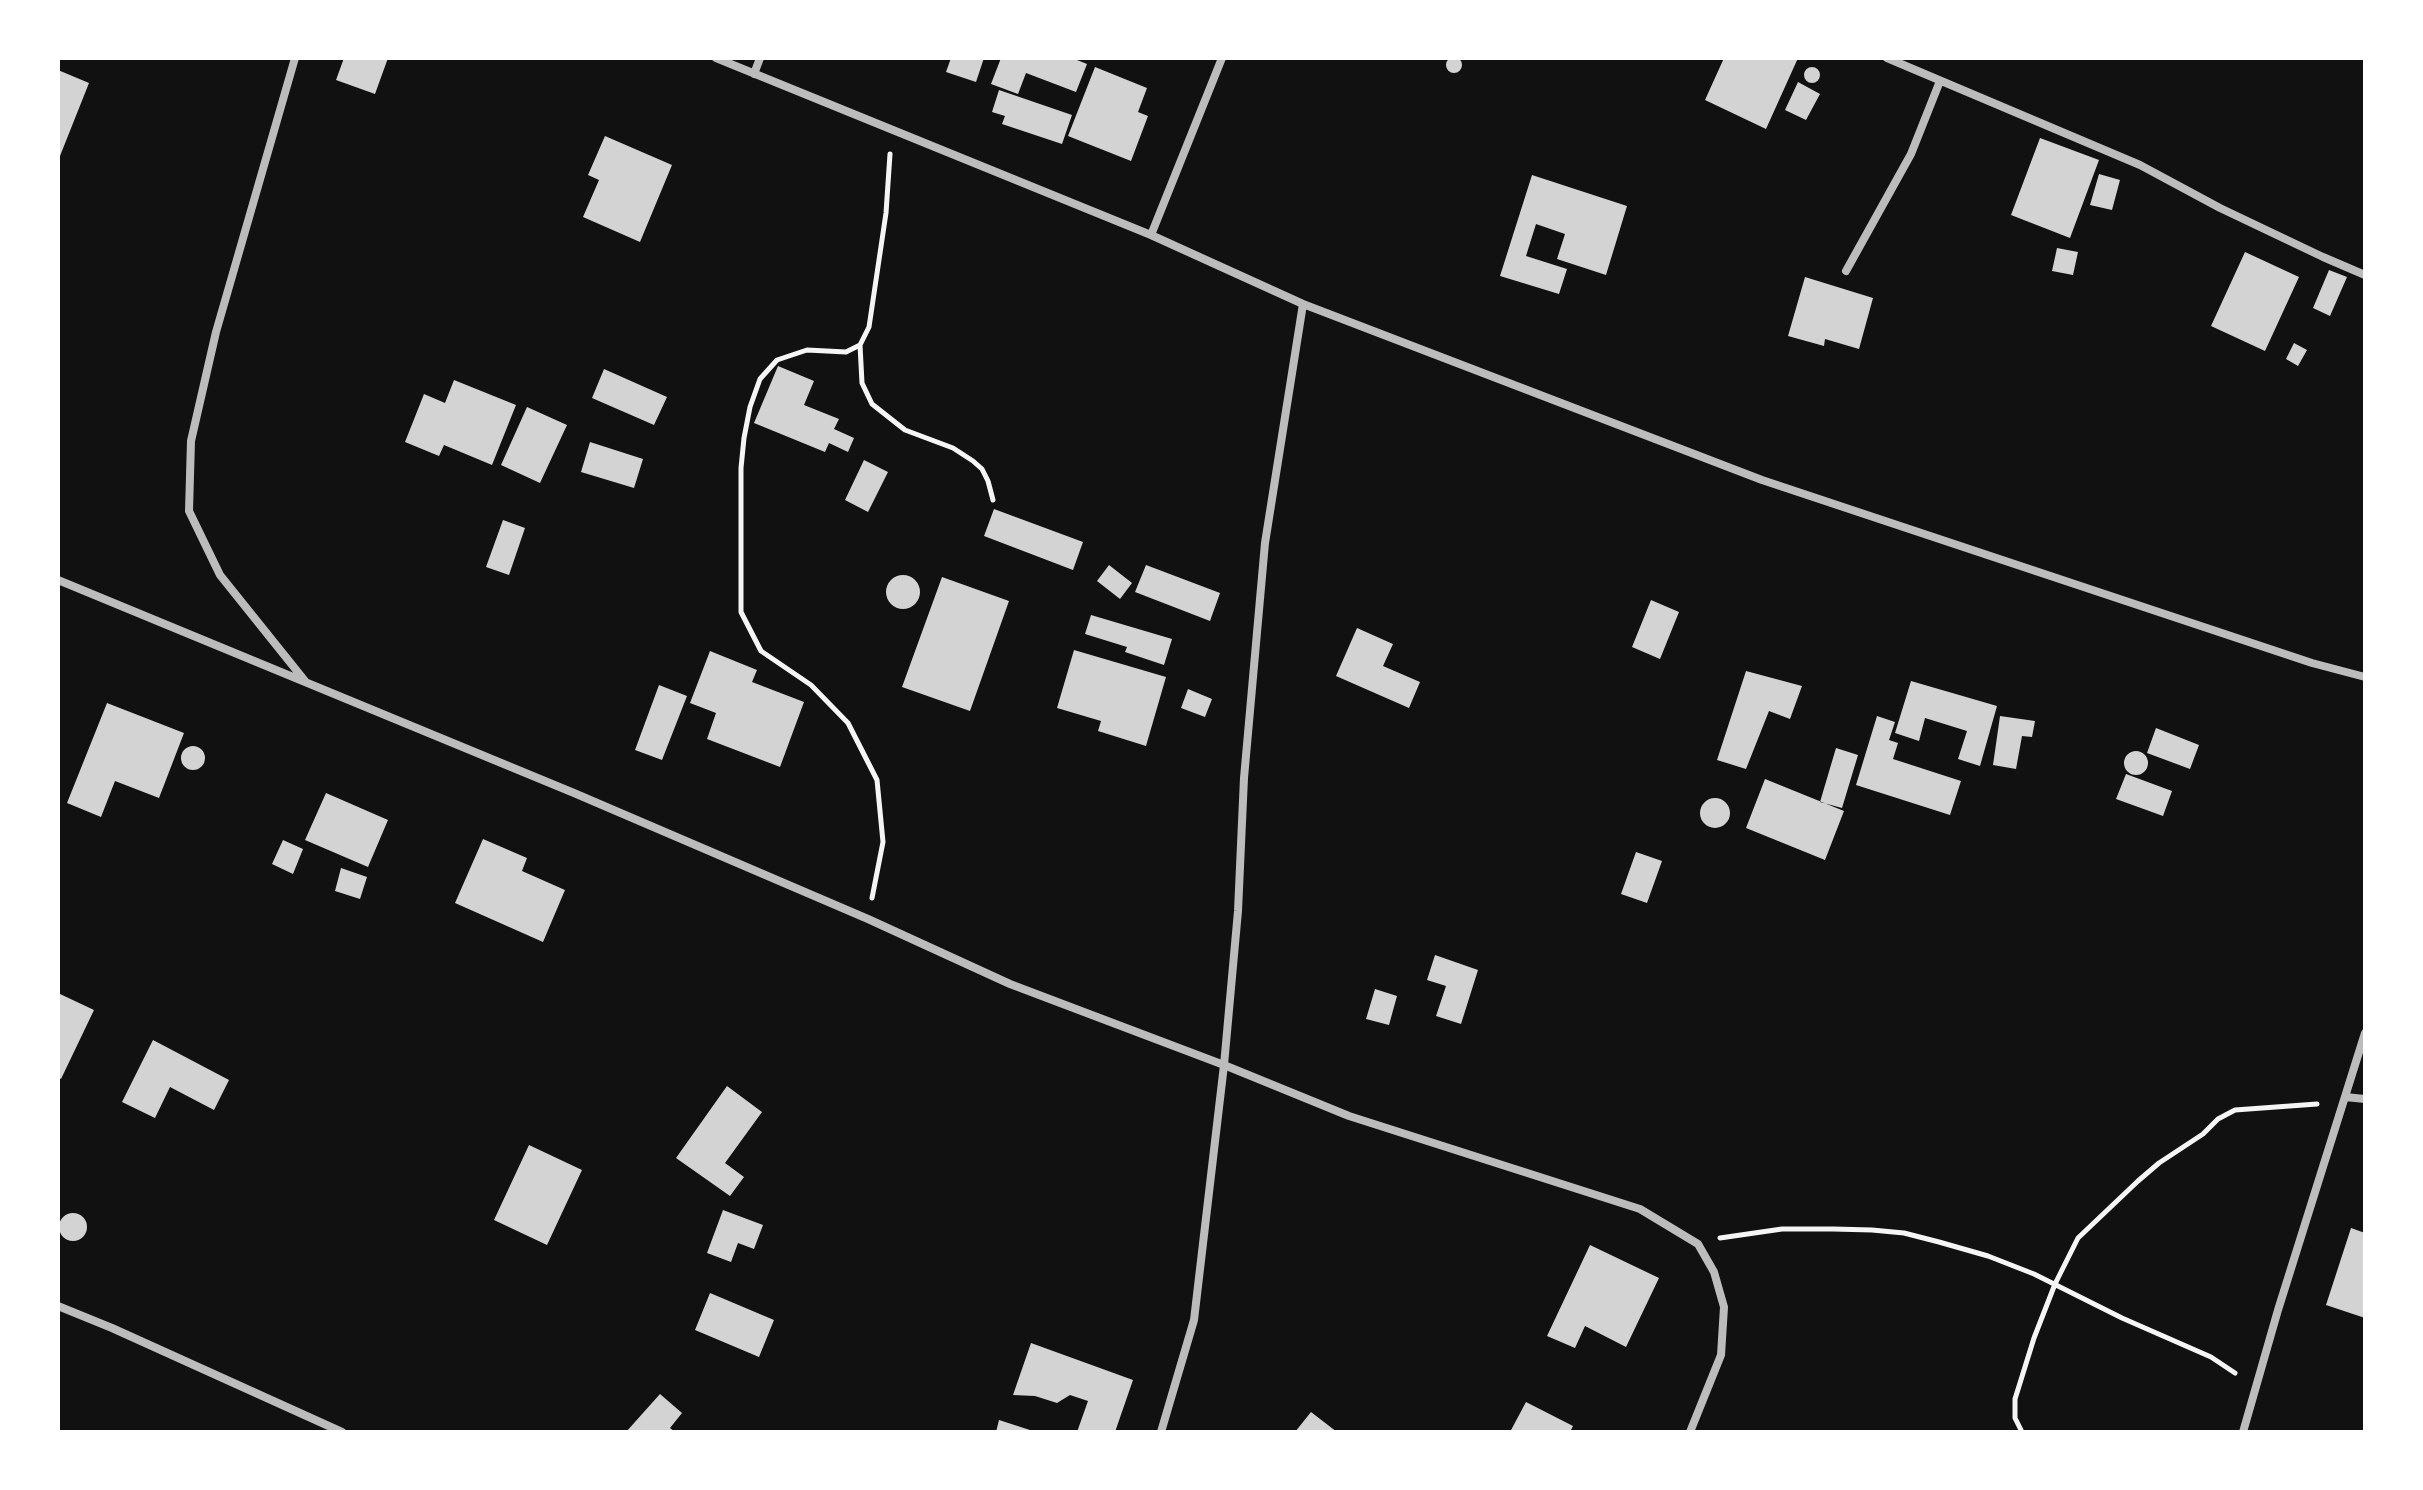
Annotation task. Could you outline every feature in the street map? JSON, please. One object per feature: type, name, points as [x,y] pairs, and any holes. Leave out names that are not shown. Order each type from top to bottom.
[{"type":"street","points":[[295,58],[216,332],[191,441],[189,511],[220,575],[306,682]]},
{"type":"street","points":[[716,58],[1151,235],[1303,304],[1762,480],[2312,663],[2365,677]]},
{"type":"street","points":[[754,74],[760,58]]},
{"type":"street","points":[[1151,235],[1222,58]]},
{"type":"street","points":[[1887,58],[2140,165],[2220,208],[2365,275]]},
{"type":"street","points":[[1846,271],[1911,154],[1940,81]]},
{"type":"street","points":[[1161,1432],[1194,1320],[1224,1065],[1238,911],[1244,778],[1265,543],[1303,304]]},
{"type":"street","points":[[58,580],[560,787],[868,919],[1010,984],[1349,1116],[1640,1209],[1698,1244],[1714,1272],[1724,1307],[1721,1355],[1690,1432]]},
{"type":"street","points":[[2243,1432],[2365,1033]]},
{"type":"street","points":[[2345,1097],[2365,1099]]},
{"type":"street","points":[[58,1306],[342,1432]]},
{"type":"path","points":[[892,130],[886,213],[876,282],[869,327],[860,345],[862,383],[872,404],[905,430],[953,448],[982,469],[993,500]]},
{"type":"path","points":[[860,345],[846,352],[807,350],[777,360],[760,379],[750,407],[741,468],[741,612],[761,651],[811,685],[848,723],[877,780],[883,842],[868,919]]},
{"type":"path","points":[[2022,1432],[2015,1418],[2015,1399],[2055,1284],[2078,1238],[2159,1163],[2235,1110],[2307,1107],[2345,1097]]},
{"type":"path","points":[[1698,1244],[1732,1235],[1782,1229],[1904,1233],[1988,1256],[2055,1284],[2211,1357],[2256,1386]]},
{"type":"building","points":[[1451,57],[1457,57],[1462,65],[1460,71],[1451,73],[1446,68],[1446,62]]},
{"type":"building","points":[[344,58],[388,58],[375,94],[336,80]]},
{"type":"building","points":[[951,58],[984,58],[976,82],[946,72]]},
{"type":"building","points":[[1001,58],[1072,58],[1087,64],[1076,92],[1026,73],[1018,94],[991,84]]},
{"type":"building","points":[[1724,58],[1798,58],[1766,129],[1705,100]]},
{"type":"building","points":[[1095,67],[1147,88],[1138,112],[1148,116],[1131,161],[1068,136]]},
{"type":"building","points":[[1809,67],[1815,67],[1820,75],[1818,81],[1809,83],[1804,78],[1804,72]]},
{"type":"building","points":[[58,70],[89,83],[58,161]]},
{"type":"building","points":[[1798,82],[1820,94],[1806,120],[1785,110]]},
{"type":"building","points":[[999,90],[1072,115],[1062,144],[1002,124],[1005,116],[992,112]]},
{"type":"building","points":[[605,136],[672,165],[640,242],[583,217],[599,180],[588,175]]},
{"type":"building","points":[[2040,138],[2099,160],[2070,238],[2011,215]]},
{"type":"building","points":[[2099,174],[2120,180],[2112,210],[2090,205]]},
{"type":"building","points":[[1532,175],[1627,206],[1606,275],[1557,259],[1565,234],[1536,224],[1526,256],[1567,269],[1559,294],[1500,276]]},
{"type":"building","points":[[2057,248],[2078,252],[2073,275],[2052,271]]},
{"type":"building","points":[[2245,252],[2299,277],[2265,351],[2211,326]]},
{"type":"building","points":[[2329,270],[2347,277],[2330,316],[2313,308]]},
{"type":"building","points":[[1805,277],[1873,298],[1859,349],[1825,339],[1824,346],[1788,336]]},
{"type":"building","points":[[2294,343],[2307,350],[2298,366],[2286,359]]},
{"type":"building","points":[[778,366],[814,381],[804,405],[839,419],[834,429],[854,438],[848,452],[829,443],[825,452],[754,423]]},
{"type":"building","points":[[604,369],[667,397],[654,425],[592,398]]},
{"type":"building","points":[[454,380],[516,405],[492,465],[444,445],[439,456],[405,442],[424,394],[445,403]]},
{"type":"building","points":[[527,407],[567,425],[540,483],[501,465]]},
{"type":"building","points":[[590,442],[643,459],[634,488],[581,472]]},
{"type":"building","points":[[864,460],[888,472],[868,512],[845,500]]},
{"type":"building","points":[[994,509],[1083,542],[1073,570],[984,536]]},
{"type":"building","points":[[503,520],[525,528],[509,575],[486,567]]},
{"type":"building","points":[[1109,565],[1132,583],[1120,599],[1097,581]]},
{"type":"building","points":[[1146,565],[1220,593],[1210,621],[1135,592]]},
{"type":"building","points":[[903,575],[915,580],[920,592],[915,604],[903,609],[891,604],[886,592],[891,580]]},
{"type":"building","points":[[942,577],[1009,601],[970,711],[902,687]]},
{"type":"building","points":[[1651,600],[1679,612],[1660,659],[1632,647]]},
{"type":"building","points":[[1091,615],[1172,639],[1164,665],[1125,652],[1127,647],[1085,634]]},
{"type":"building","points":[[1357,628],[1393,644],[1383,666],[1420,682],[1409,708],[1336,676]]},
{"type":"building","points":[[1074,650],[1166,677],[1146,746],[1098,731],[1101,721],[1057,708]]},
{"type":"building","points":[[710,651],[757,670],[752,682],[804,702],[780,767],[707,739],[716,713],[690,703]]},
{"type":"building","points":[[1746,671],[1802,686],[1790,719],[1769,711],[1746,769],[1717,760]]},
{"type":"building","points":[[1911,681],[1997,706],[1980,766],[1958,759],[1967,731],[1925,718],[1919,741],[1895,733]]},
{"type":"building","points":[[659,685],[687,696],[662,760],[635,750]]},
{"type":"building","points":[[1188,689],[1212,699],[1205,717],[1181,708]]},
{"type":"building","points":[[107,703],[184,733],[159,798],[115,781],[101,817],[67,803]]},
{"type":"building","points":[[1877,716],[1895,722],[1889,740],[1898,743],[1893,759],[1961,781],[1950,815],[1856,785]]},
{"type":"building","points":[[2000,716],[2035,721],[2032,737],[2022,736],[2016,769],[1993,765]]},
{"type":"building","points":[[2156,728],[2199,745],[2190,769],[2147,753]]},
{"type":"building","points":[[193,746],[201,750],[205,758],[201,766],[193,770],[185,766],[181,758],[185,750]]},
{"type":"building","points":[[1836,748],[1858,755],[1842,808],[1820,802]]},
{"type":"building","points":[[2136,751],[2144,755],[2148,763],[2144,771],[2136,775],[2128,771],[2124,763],[2128,755]]},
{"type":"building","points":[[2126,774],[2172,791],[2163,816],[2116,799]]},
{"type":"building","points":[[1765,779],[1844,811],[1825,860],[1746,828]]},
{"type":"building","points":[[326,793],[388,820],[368,867],[305,840]]},
{"type":"building","points":[[1715,798],[1726,802],[1730,813],[1726,824],[1715,828],[1704,824],[1700,813],[1704,802]]},
{"type":"building","points":[[483,839],[527,858],[522,871],[565,890],[543,942],[455,903]]},
{"type":"building","points":[[283,840],[303,849],[293,874],[272,864]]},
{"type":"building","points":[[1636,852],[1662,861],[1647,903],[1621,894]]},
{"type":"building","points":[[341,868],[367,877],[360,899],[335,891]]},
{"type":"building","points":[[1435,955],[1478,970],[1461,1024],[1436,1016],[1446,986],[1427,980]]},
{"type":"building","points":[[1375,989],[1397,996],[1389,1025],[1366,1019]]},
{"type":"building","points":[[60,994],[94,1010],[61,1079],[58,1077]]},
{"type":"building","points":[[153,1040],[229,1080],[214,1110],[170,1087],[155,1118],[122,1102]]},
{"type":"building","points":[[727,1086],[762,1112],[725,1163],[744,1177],[730,1196],[676,1158]]},
{"type":"building","points":[[529,1145],[582,1170],[547,1245],[494,1220]]},
{"type":"building","points":[[723,1210],[763,1225],[754,1249],[738,1243],[731,1262],[707,1253]]},
{"type":"building","points":[[73,1213],[83,1217],[87,1227],[83,1237],[73,1241],[63,1237],[59,1227],[63,1217]]},
{"type":"building","points":[[2351,1228],[2365,1233],[2365,1318],[2326,1305]]},
{"type":"building","points":[[1590,1245],[1659,1278],[1626,1347],[1585,1326],[1575,1348],[1547,1336]]},
{"type":"building","points":[[710,1293],[774,1320],[759,1357],[695,1330]]},
{"type":"building","points":[[1031,1343],[1133,1380],[1115,1432],[1077,1432],[1088,1401],[1070,1395],[1057,1403],[1035,1396],[1013,1395]]},
{"type":"building","points":[[660,1394],[682,1413],[670,1428],[675,1432],[626,1432]]},
{"type":"building","points":[[1526,1402],[1573,1426],[1570,1432],[1510,1432]]},
{"type":"building","points":[[1311,1412],[1337,1432],[1295,1432]]},
{"type":"building","points":[[999,1420],[1033,1431],[1033,1432],[996,1432]]}]
